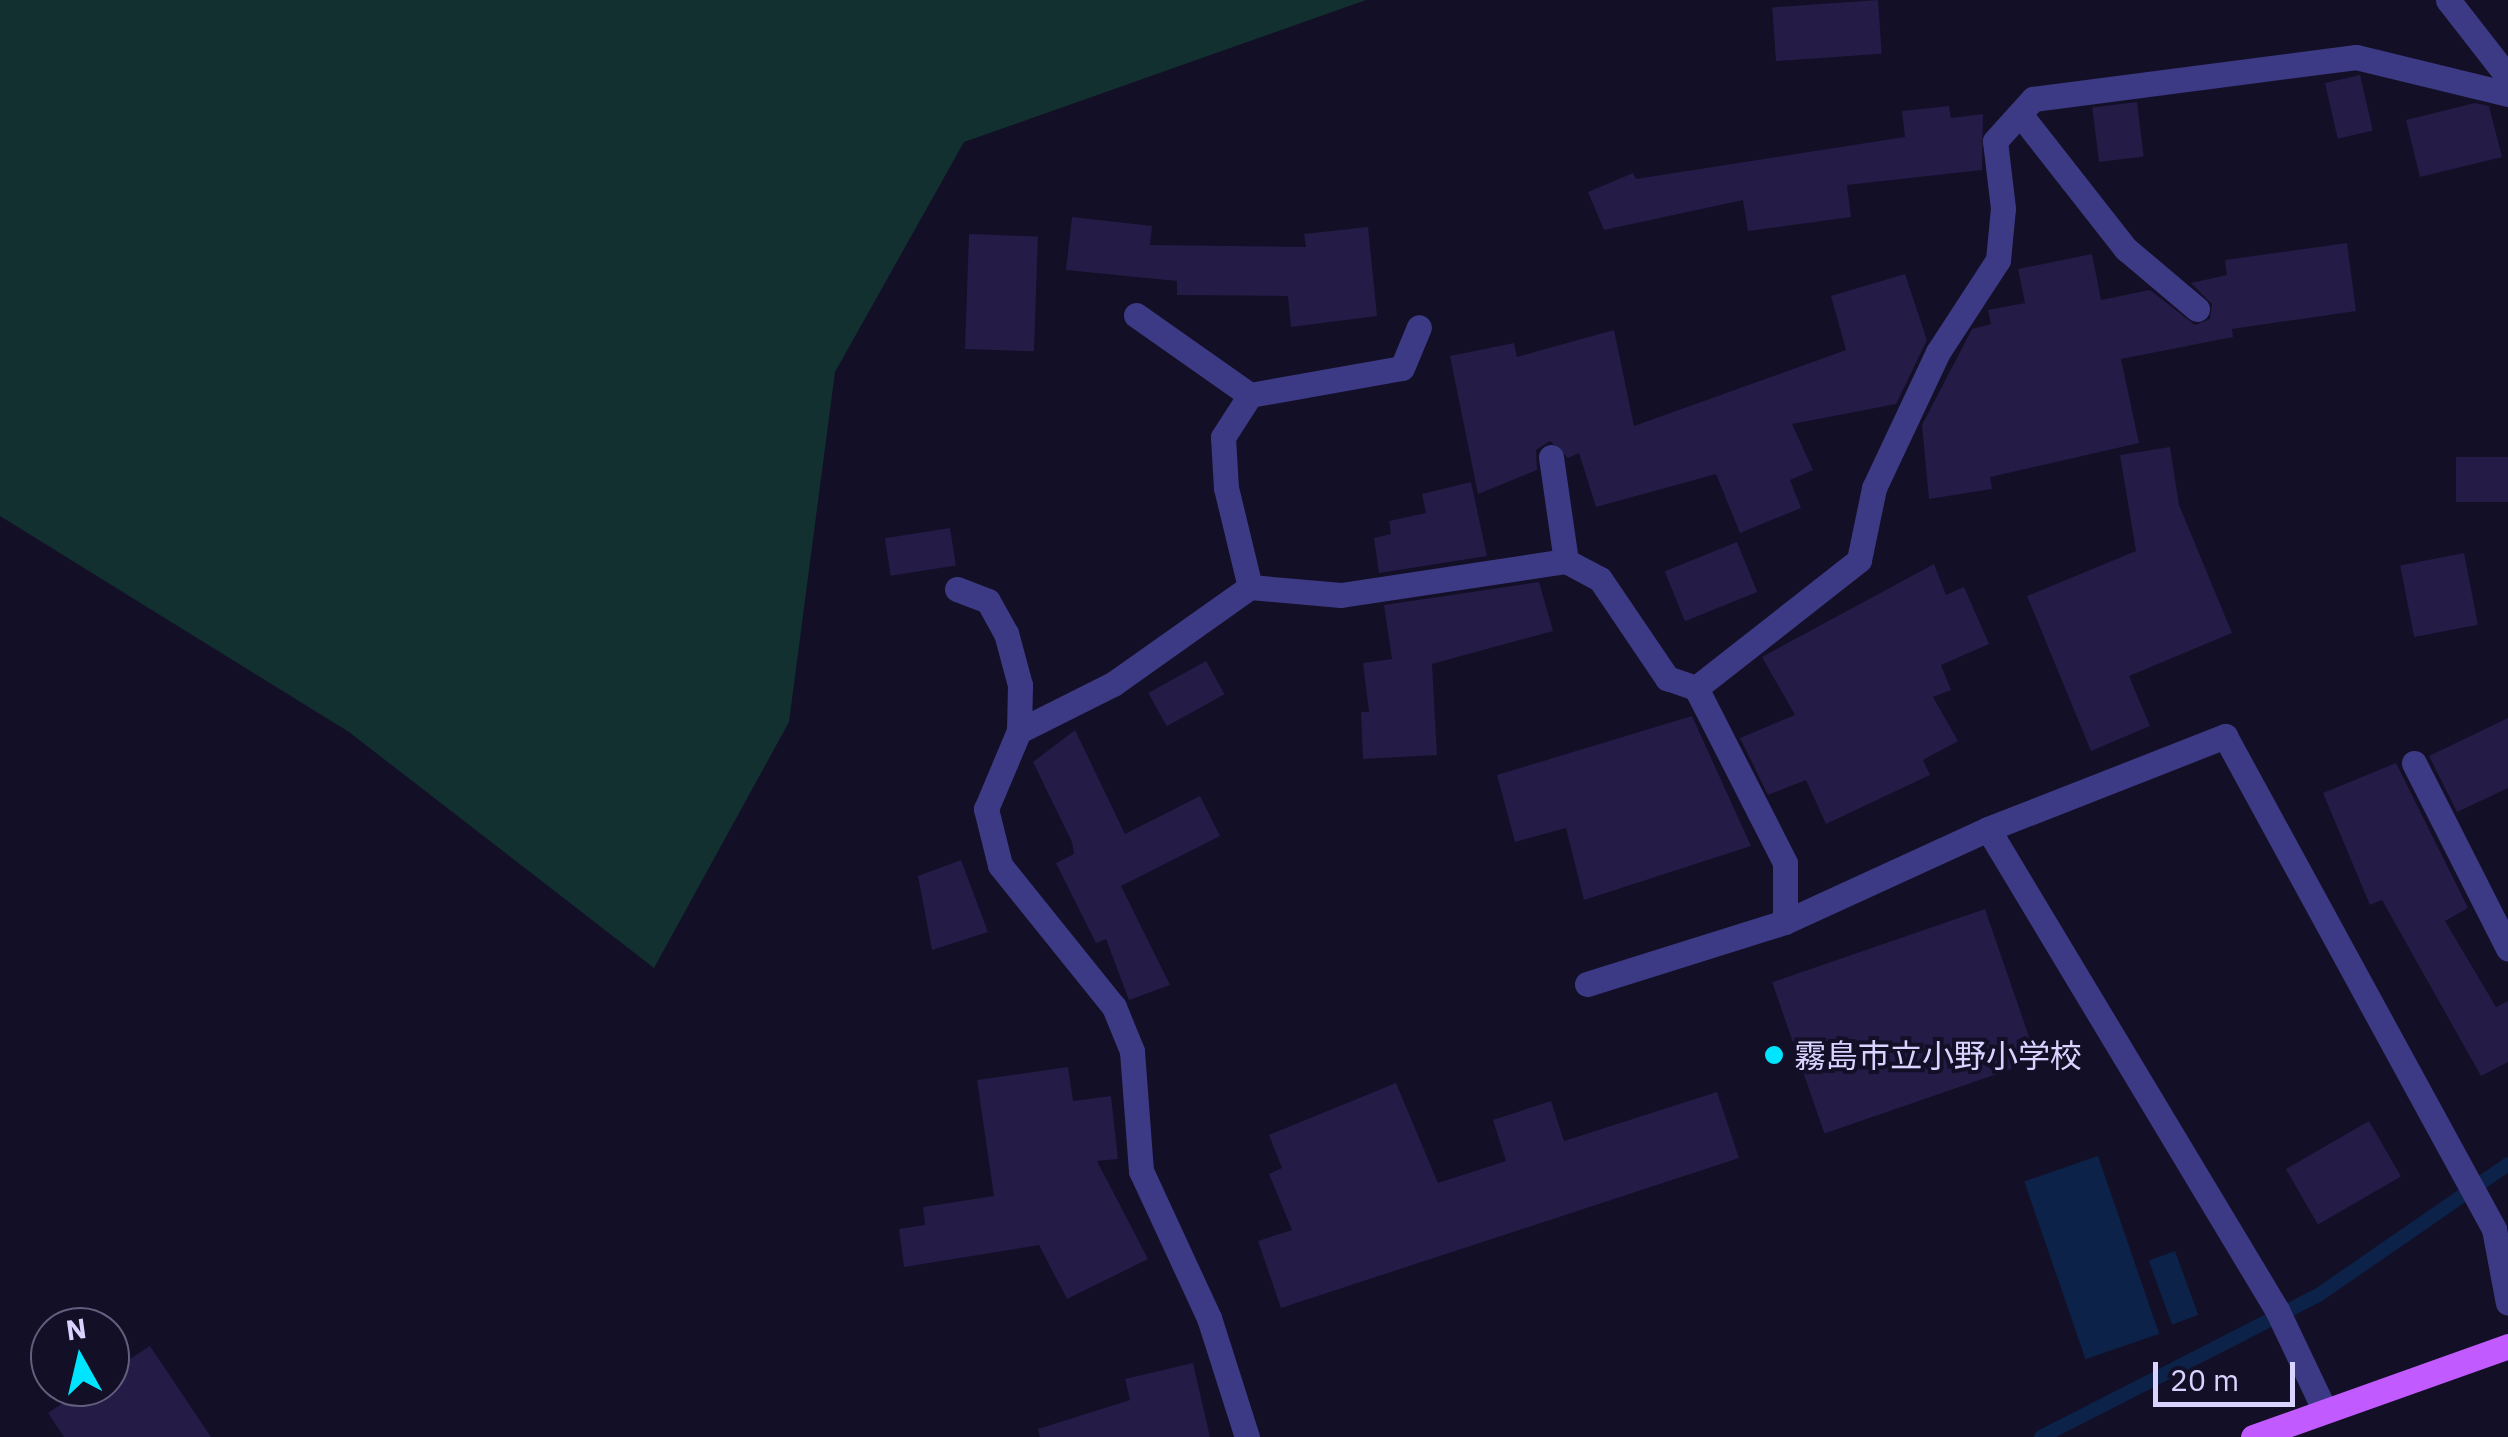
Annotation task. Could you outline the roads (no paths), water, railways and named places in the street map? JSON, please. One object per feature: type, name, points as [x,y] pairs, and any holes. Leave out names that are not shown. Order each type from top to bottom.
[{"type":"main road","points":[[2253,1437],[2508,1346]]},
{"type":"street","points":[[2448,0],[2508,77]]},
{"type":"street","points":[[1696,688],[1859,560],[1874,488],[1938,352],[1998,260],[1996,141],[2033,99],[2356,57],[2508,94]]},
{"type":"street","points":[[2020,114],[2126,249],[2197,309]]},
{"type":"street","points":[[1136,315],[1250,395],[1402,368],[1419,327]]},
{"type":"street","points":[[1250,395],[1223,438],[1226,488],[1250,586]]},
{"type":"street","points":[[1552,457],[1566,562]]},
{"type":"street","points":[[1019,731],[1113,684],[1250,586],[1342,596],[1566,562],[1600,579],[1668,678],[1696,688],[1785,863],[1785,922]]},
{"type":"street","points":[[957,589],[988,601],[1006,633],[1020,685],[1019,731],[986,809],[1000,864],[1114,1007],[1132,1051],[1142,1171],[1209,1318],[1247,1437]]},
{"type":"street","points":[[1586,984],[1785,922],[1988,829],[2225,736],[2454,1164],[2494,1220],[2508,1303]]},
{"type":"street","points":[[2414,763],[2508,948]]},
{"type":"street","points":[[1988,829],[2277,1310],[2324,1409]]},
{"type":"water","points":[[2098,1156],[2159,1334],[2085,1359],[2024,1181]]},
{"type":"water","points":[[2175,1251],[2198,1315],[2172,1324],[2149,1261]]},
{"type":"waterway","points":[[2041,1437],[2317,1296],[2508,1164]]},
{"type":"place","name":"霧島市立小野小学校","points":[[1774,1055]]}]
